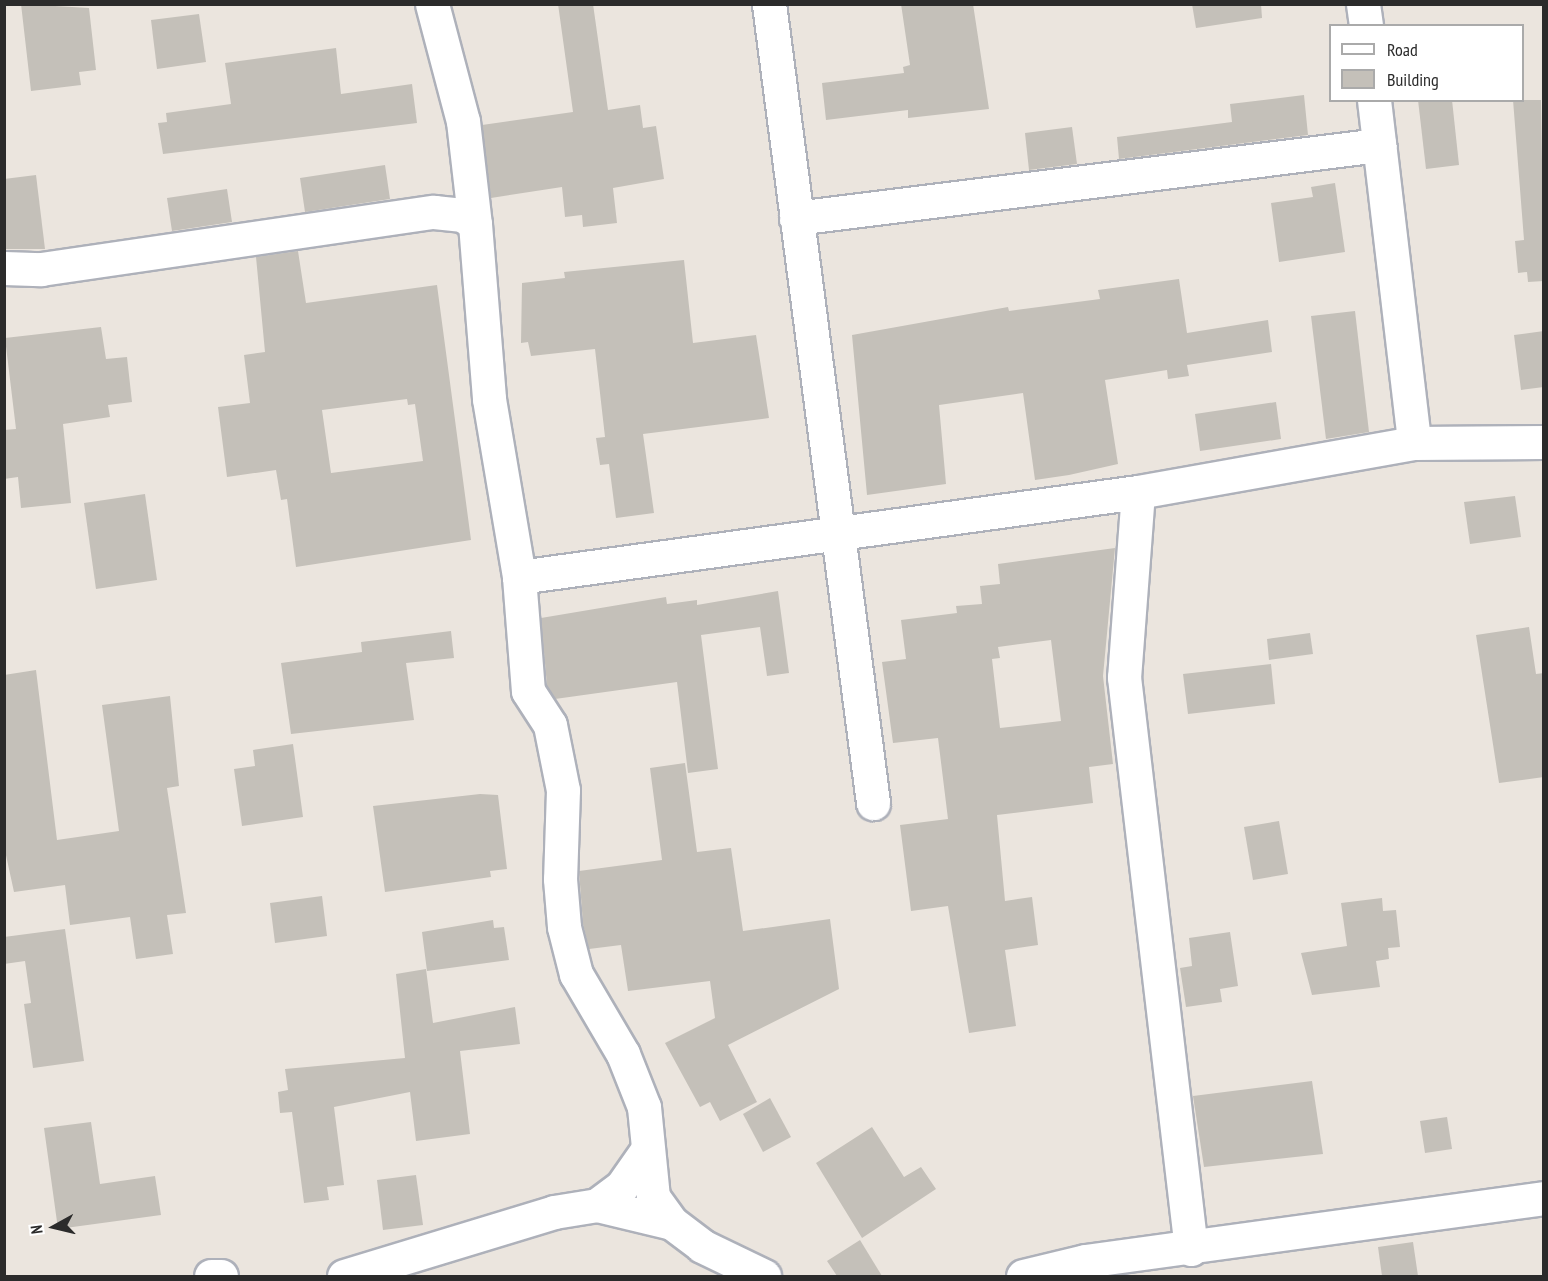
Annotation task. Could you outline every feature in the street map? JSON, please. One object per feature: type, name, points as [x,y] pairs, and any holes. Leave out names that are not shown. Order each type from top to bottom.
[{"type":"street","points":[[432,4],[463,121],[475,224],[489,399],[519,577],[528,691],[550,725],[563,790],[564,927],[576,974],[622,1054],[644,1107],[645,1153],[653,1197],[672,1223],[702,1246],[764,1276]]},
{"type":"street","points":[[769,4],[873,803]]},
{"type":"street","points":[[1363,4],[1366,24]]},
{"type":"street","points":[[1374,102],[1414,443]]},
{"type":"street","points":[[796,218],[1379,145]]},
{"type":"street","points":[[4,268],[41,269],[434,212],[463,215],[475,224]]},
{"type":"street","points":[[519,577],[1138,492],[1414,443],[1544,442]]},
{"type":"street","points":[[1138,492],[1124,677],[1191,1249]]},
{"type":"street","points":[[597,1204],[622,1186],[645,1153]]},
{"type":"street","points":[[1023,1276],[1085,1261],[1191,1249],[1544,1198]]},
{"type":"street","points":[[344,1276],[554,1212],[597,1204],[672,1223]]},
{"type":"street","points":[[211,1276],[221,1276]]},
{"type":"building","points":[[21,4],[89,8],[96,70],[79,72],[81,85],[31,91]]},
{"type":"building","points":[[558,4],[593,4],[608,110],[640,105],[643,128],[656,126],[664,179],[613,188],[617,223],[583,227],[582,215],[565,217],[562,187],[491,198],[482,125],[573,112]]},
{"type":"building","points":[[901,4],[973,4],[989,109],[908,118],[908,110],[826,120],[822,83],[904,73],[903,67],[910,65]]},
{"type":"building","points":[[1192,4],[1261,4],[1262,18],[1196,28]]},
{"type":"building","points":[[199,14],[206,62],[157,69],[151,20]]},
{"type":"building","points":[[336,48],[341,94],[412,84],[417,123],[163,154],[158,123],[167,122],[166,113],[231,104],[225,63]]},
{"type":"building","points":[[1304,95],[1308,135],[1119,159],[1117,137],[1232,122],[1230,104]]},
{"type":"building","points":[[1541,100],[1544,281],[1528,282],[1527,272],[1518,273],[1515,241],[1524,240],[1513,102]]},
{"type":"building","points":[[1418,102],[1452,102],[1459,165],[1426,169]]},
{"type":"building","points":[[1072,127],[1077,164],[1029,170],[1025,133]]},
{"type":"building","points":[[385,165],[390,199],[305,212],[300,178]]},
{"type":"building","points":[[36,175],[45,249],[4,249],[4,179]]},
{"type":"building","points":[[1335,183],[1345,252],[1279,262],[1271,203],[1313,197],[1311,187]]},
{"type":"building","points":[[227,189],[232,222],[172,231],[167,198]]},
{"type":"building","points":[[298,251],[306,303],[437,285],[471,540],[296,567],[287,499],[281,500],[276,470],[227,477],[218,407],[250,403],[244,355],[265,352],[256,257]],"holes":[[[407,399],[408,405],[415,404],[423,461],[331,473],[322,410]]]},
{"type":"building","points":[[684,260],[693,343],[756,335],[769,418],[643,434],[654,513],[616,518],[609,464],[600,465],[596,438],[605,437],[595,349],[531,356],[528,342],[521,343],[522,283],[565,278],[564,272]]},
{"type":"building","points":[[1179,279],[1187,333],[1268,320],[1272,352],[1187,365],[1189,376],[1168,379],[1167,370],[1105,380],[1118,464],[1069,475],[1035,480],[1023,393],[939,405],[946,484],[867,495],[852,335],[1008,307],[1009,311],[1100,299],[1098,290]]},
{"type":"building","points":[[1355,311],[1369,432],[1326,439],[1311,316]]},
{"type":"building","points":[[101,327],[106,359],[127,357],[132,402],[108,405],[110,417],[63,424],[71,503],[21,508],[18,477],[4,479],[4,430],[16,429],[5,338]]},
{"type":"building","points":[[1544,331],[1544,387],[1521,390],[1514,335]]},
{"type":"building","points":[[1276,402],[1281,439],[1200,451],[1195,414]]},
{"type":"building","points":[[145,494],[157,580],[96,589],[84,503]]},
{"type":"building","points":[[1515,496],[1521,537],[1470,544],[1464,502]]},
{"type":"building","points":[[1115,548],[1103,676],[1113,764],[1089,767],[1093,803],[997,815],[1005,901],[1032,897],[1038,945],[1005,950],[1016,1026],[969,1033],[948,906],[911,911],[900,825],[948,819],[938,738],[893,743],[882,662],[906,659],[901,620],[957,613],[956,606],[982,604],[980,586],[1000,584],[998,564]],"holes":[[[1051,640],[1061,721],[1000,728],[992,659],[1000,658],[998,647]]]},
{"type":"building","points":[[778,591],[789,673],[767,676],[760,627],[701,635],[718,769],[688,773],[677,682],[555,699],[547,686],[541,618],[666,597],[667,604],[697,600],[697,605]]},
{"type":"building","points":[[1529,627],[1536,674],[1544,673],[1544,777],[1499,783],[1476,635]]},
{"type":"building","points":[[451,631],[454,658],[406,663],[414,720],[291,734],[281,663],[362,652],[361,642]]},
{"type":"building","points":[[1310,633],[1313,654],[1269,660],[1267,639]]},
{"type":"building","points":[[1271,664],[1275,704],[1188,714],[1183,674]]},
{"type":"building","points":[[36,670],[57,840],[119,831],[102,705],[170,696],[179,786],[167,788],[186,913],[167,915],[173,954],[136,959],[130,917],[70,925],[65,885],[14,892],[4,846],[4,675]]},
{"type":"building","points":[[293,744],[303,817],[242,826],[234,769],[255,766],[253,750]]},
{"type":"building","points":[[685,763],[697,852],[731,848],[743,931],[830,919],[839,989],[728,1045],[757,1102],[720,1121],[710,1102],[700,1107],[665,1043],[715,1018],[710,981],[628,991],[621,945],[589,949],[583,924],[579,871],[662,860],[650,768]]},
{"type":"building","points":[[480,794],[498,795],[507,869],[490,871],[491,877],[385,892],[373,806]]},
{"type":"building","points":[[1279,821],[1288,874],[1253,880],[1244,827]]},
{"type":"building","points":[[322,896],[327,936],[275,943],[270,903]]},
{"type":"building","points":[[1382,898],[1383,911],[1396,910],[1400,947],[1388,948],[1389,959],[1376,961],[1380,987],[1312,995],[1301,953],[1347,946],[1341,903]]},
{"type":"building","points":[[493,920],[494,928],[504,927],[509,960],[427,971],[422,932]]},
{"type":"building","points":[[65,929],[84,1061],[33,1068],[24,1004],[31,1003],[25,961],[4,964],[4,937]]},
{"type":"building","points":[[1230,932],[1238,986],[1220,989],[1222,1002],[1186,1007],[1180,968],[1192,966],[1189,938]]},
{"type":"building","points":[[426,969],[433,1023],[515,1007],[520,1044],[460,1051],[470,1134],[416,1141],[410,1092],[334,1107],[344,1185],[327,1187],[329,1200],[304,1203],[292,1112],[280,1113],[278,1092],[288,1090],[285,1069],[405,1058],[396,974]]},
{"type":"building","points":[[1312,1081],[1323,1154],[1204,1167],[1193,1096]]},
{"type":"building","points":[[770,1098],[791,1137],[763,1152],[743,1114]]},
{"type":"building","points":[[1447,1117],[1452,1149],[1425,1153],[1420,1121]]},
{"type":"building","points":[[91,1122],[100,1184],[155,1176],[161,1215],[58,1229],[44,1128]]},
{"type":"building","points":[[872,1127],[904,1177],[921,1167],[936,1189],[862,1238],[816,1163]]},
{"type":"building","points":[[416,1175],[423,1225],[383,1230],[377,1180]]},
{"type":"building","points":[[860,1240],[882,1276],[837,1276],[827,1261]]},
{"type":"building","points":[[1413,1242],[1418,1276],[1382,1276],[1378,1247]]}]
